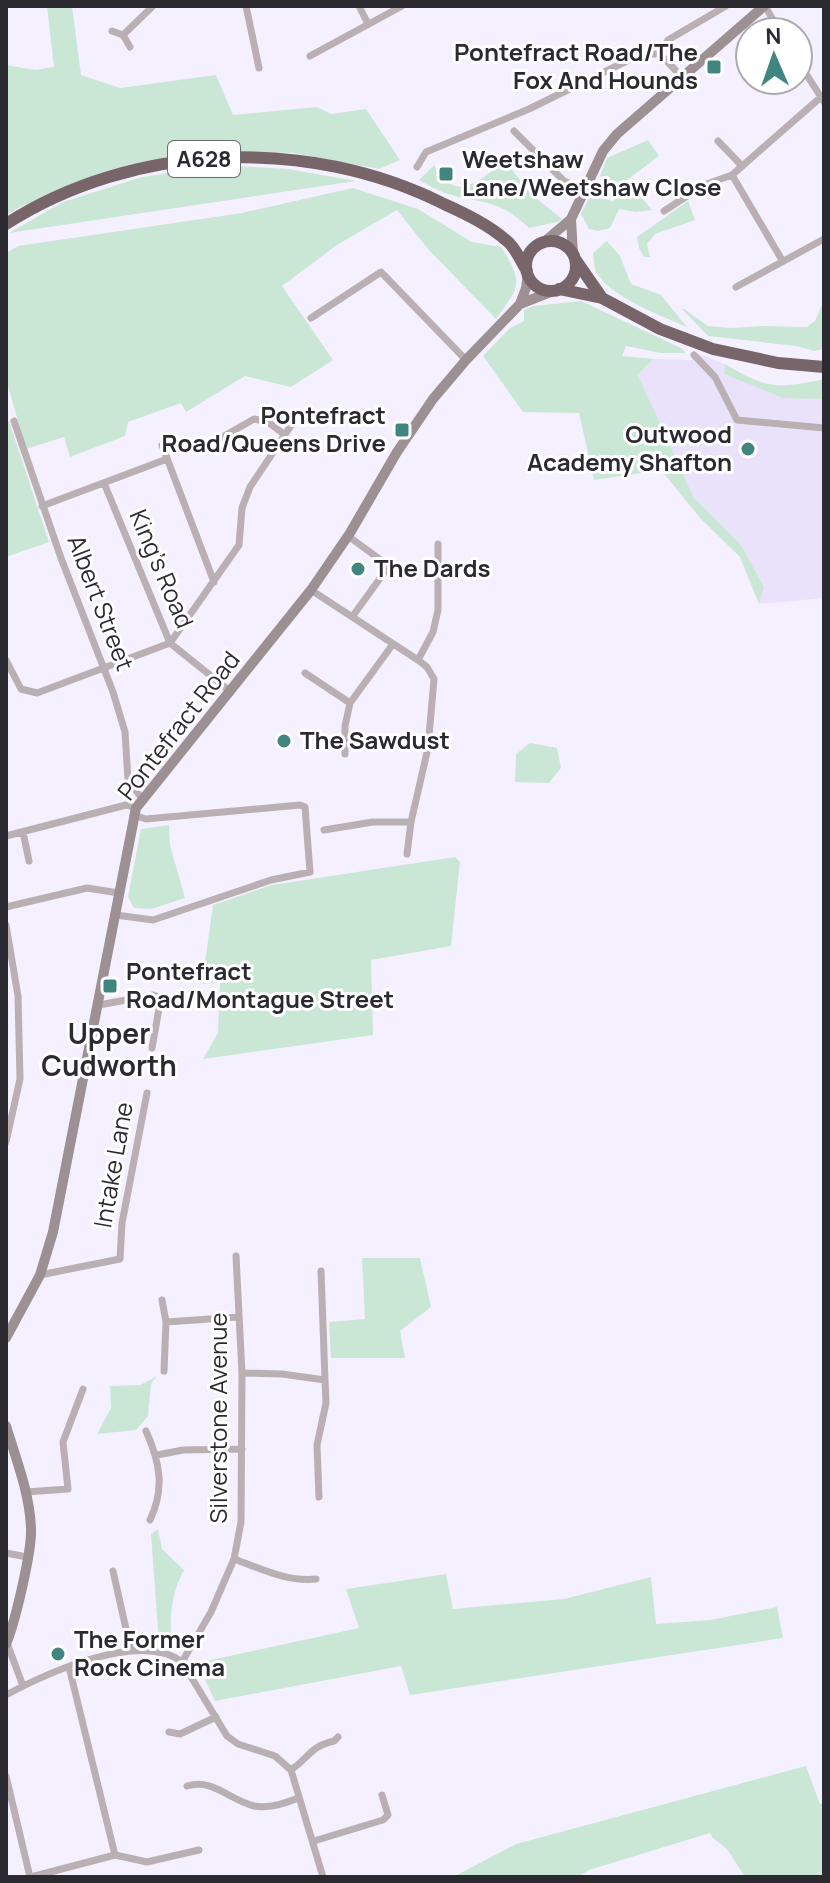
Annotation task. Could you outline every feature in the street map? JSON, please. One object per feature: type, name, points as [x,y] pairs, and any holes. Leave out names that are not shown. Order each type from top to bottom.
[{"type":"highway","name":"A628","points":[[6,224],[51,200],[116,175],[177,162],[212,158],[275,158],[316,163],[386,179],[460,211],[510,242],[538,287],[602,298],[660,329],[713,349],[778,363],[823,367]]},
{"type":"highway","name":"A628","points":[[510,242],[560,243],[574,256],[602,298]]},
{"type":"highway","points":[[527,272],[531,252],[542,243]]},
{"type":"highway","points":[[556,290],[566,286],[575,274],[574,256]]},
{"type":"street","points":[[123,35],[153,6]]},
{"type":"street","points":[[246,6],[259,68]]},
{"type":"street","points":[[359,6],[368,24]]},
{"type":"street","points":[[310,56],[402,6]]},
{"type":"street","points":[[660,54],[668,40],[726,6]]},
{"type":"street","points":[[542,243],[571,219],[603,151],[617,134],[764,6]]},
{"type":"street","points":[[112,31],[123,35],[130,47]]},
{"type":"street","points":[[417,167],[426,152],[529,109],[641,54],[660,54],[682,77]]},
{"type":"street","points":[[664,211],[704,185],[732,175],[822,100]]},
{"type":"street","points":[[514,131],[564,181],[585,190]]},
{"type":"street","points":[[718,141],[742,166]]},
{"type":"street","points":[[732,175],[782,260]]},
{"type":"street","points":[[571,219],[574,256]]},
{"type":"street","points":[[736,287],[824,239]]},
{"type":"street","points":[[311,318],[381,272],[466,360]]},
{"type":"street","name":"Pontefract Road","points":[[520,304],[527,272]]},
{"type":"street","name":"Pontefract Road","points":[[6,1338],[40,1275],[53,1232],[137,807],[311,590],[433,399],[520,304],[556,290]]},
{"type":"street","points":[[694,355],[715,377],[737,420],[824,428]]},
{"type":"street","points":[[6,660],[21,689],[37,693],[170,643],[239,545],[242,508],[250,487],[298,415]]},
{"type":"street","points":[[219,439],[254,419],[268,422],[285,435]]},
{"type":"street","name":"Albert Street","points":[[14,421],[123,725],[128,780],[137,807]]},
{"type":"street","points":[[162,445],[214,582]]},
{"type":"street","points":[[42,506],[167,459]]},
{"type":"street","name":"King's Road","points":[[104,483],[170,643],[231,692]]},
{"type":"street","points":[[348,536],[389,566],[352,617]]},
{"type":"street","points":[[418,660],[433,632],[438,610],[438,544]]},
{"type":"street","points":[[311,590],[418,660],[434,679],[428,748],[407,854]]},
{"type":"street","points":[[345,754],[345,726],[350,703],[393,644]]},
{"type":"street","points":[[305,673],[350,703]]},
{"type":"street","points":[[6,836],[126,805],[137,807],[146,819],[305,807],[310,872],[271,880],[153,920],[116,915]]},
{"type":"street","points":[[324,830],[373,822],[411,822]]},
{"type":"street","points":[[23,832],[29,861]]},
{"type":"street","points":[[6,907],[87,888],[119,893]]},
{"type":"street","points":[[6,925],[18,996],[20,1079],[6,1142]]},
{"type":"street","points":[[99,1005],[153,995],[159,997],[152,1048]]},
{"type":"street","name":"Intake Lane","points":[[40,1275],[120,1259],[122,1223],[147,1093]]},
{"type":"street","name":"Silverstone Avenue","points":[[182,1662],[211,1612],[234,1559],[241,1522],[242,1373],[236,1256]]},
{"type":"street","points":[[319,1497],[317,1445],[326,1403],[321,1271]]},
{"type":"street","points":[[162,1300],[166,1322],[164,1371]]},
{"type":"street","points":[[166,1322],[239,1317]]},
{"type":"street","points":[[242,1373],[325,1380]]},
{"type":"street","points":[[25,1492],[68,1489],[63,1442],[83,1389]]},
{"type":"street","points":[[6,1426],[25,1492],[31,1529],[7,1643],[23,1686]]},
{"type":"street","points":[[146,1431],[157,1455],[158,1503],[150,1520]]},
{"type":"street","points":[[157,1455],[183,1450],[242,1449]]},
{"type":"street","points":[[6,1553],[27,1557]]},
{"type":"street","points":[[234,1559],[299,1581],[316,1579]]},
{"type":"street","points":[[113,1571],[131,1651]]},
{"type":"street","points":[[6,1695],[69,1667],[131,1651],[174,1656],[182,1662],[227,1736],[238,1744],[275,1756],[291,1770],[323,1877]]},
{"type":"street","points":[[69,1667],[115,1855]]},
{"type":"street","points":[[169,1732],[180,1734],[216,1717]]},
{"type":"street","points":[[291,1770],[307,1759],[311,1750],[319,1744],[338,1737]]},
{"type":"street","points":[[6,1776],[31,1877],[115,1855],[147,1862],[199,1850]]},
{"type":"street","points":[[187,1786],[197,1782],[208,1784],[253,1806],[267,1807],[298,1798]]},
{"type":"street","points":[[314,1841],[383,1820],[388,1815],[382,1795]]},
{"type":"shaded area","name":"Outwood Academy Shafton","points":[[699,354],[725,364],[724,374],[783,397],[824,399],[824,598],[759,604],[764,587],[741,545],[694,498],[638,375],[654,359],[692,360]]},
{"type":"green space","points":[[47,6],[72,6],[81,75],[120,88],[216,75],[233,115],[317,107],[331,114],[366,109],[400,160],[379,169],[293,153],[197,150],[109,171],[6,215],[6,65],[35,70],[54,67]]},
{"type":"green space","points":[[648,140],[659,156],[627,180],[652,210],[636,212],[619,209],[610,228],[598,231],[589,229],[581,214],[592,192],[613,202],[621,187],[600,176],[607,158]]},
{"type":"green space","points":[[505,161],[531,194],[562,219],[529,228],[500,207],[444,193],[419,180],[434,165],[451,184],[468,185]]},
{"type":"green space","points":[[221,165],[288,169],[356,181],[9,233],[63,202],[142,177]]},
{"type":"green space","points":[[353,188],[418,209],[472,242],[501,247],[513,269],[516,284],[496,319],[428,249],[397,210],[337,245],[282,286],[333,360],[291,387],[245,376],[186,412],[181,403],[128,422],[125,436],[70,457],[64,437],[26,449],[6,379],[6,253],[18,246],[242,213]]},
{"type":"green space","points":[[688,201],[695,220],[655,234],[647,244],[650,257],[644,257],[637,237]]},
{"type":"green space","points":[[607,241],[620,256],[631,284],[661,295],[687,327],[637,305],[603,281],[596,272],[593,253]]},
{"type":"green space","points":[[824,300],[824,349],[814,351],[796,346],[708,336],[682,309],[708,326],[807,327],[815,321]]},
{"type":"green space","points":[[581,301],[686,353],[661,353],[626,346],[622,356],[654,359],[638,375],[694,498],[741,545],[764,587],[759,604],[740,557],[700,518],[661,470],[594,480],[579,413],[523,412],[483,356],[510,328],[524,321],[524,310],[533,306]]},
{"type":"green space","points":[[725,364],[773,385],[824,379],[824,399],[783,398],[724,374]]},
{"type":"green space","points":[[9,421],[49,542],[6,557],[6,423]]},
{"type":"green space","points":[[530,743],[557,748],[561,768],[549,783],[515,782],[516,754]]},
{"type":"green space","points":[[169,825],[170,845],[185,898],[151,909],[134,908],[128,897],[141,829]]},
{"type":"green space","points":[[455,857],[460,862],[451,946],[371,960],[373,1035],[203,1059],[218,1033],[220,982],[202,984],[213,905],[272,885]]},
{"type":"green space","points":[[362,1258],[420,1258],[431,1307],[400,1331],[405,1358],[331,1358],[329,1322],[365,1319]]},
{"type":"green space","points":[[156,1377],[151,1384],[148,1416],[136,1430],[97,1434],[111,1408],[110,1386],[140,1385]]},
{"type":"green space","points":[[158,1529],[162,1549],[184,1570],[172,1608],[173,1648],[159,1644],[151,1534]]},
{"type":"green space","points":[[446,1574],[453,1609],[564,1599],[651,1577],[656,1624],[710,1620],[777,1607],[783,1638],[410,1695],[401,1666],[215,1701],[197,1663],[359,1628],[346,1589]]},
{"type":"green space","points":[[806,1766],[820,1804],[824,1804],[824,1877],[745,1877],[727,1849],[710,1833],[589,1870],[578,1877],[453,1877],[516,1844]]},
{"type":"place","name":"Pontefract Road/The Fox And Hounds","points":[[714,67]]},
{"type":"place","name":"Weetshaw Lane/Weetshaw Close","points":[[446,174]]},
{"type":"place","name":"Pontefract Road/Queens Drive","points":[[402,430]]},
{"type":"place","name":"Outwood Academy Shafton","points":[[748,449]]},
{"type":"place","name":"The Dards","points":[[358,569]]},
{"type":"place","name":"The Sawdust","points":[[284,741]]},
{"type":"place","name":"Pontefract Road/Montague Street","points":[[110,986]]},
{"type":"place","name":"The Former Rock Cinema","points":[[58,1654]]},
{"type":"district","name":"Upper Cudworth","points":[[109,1050]]}]
